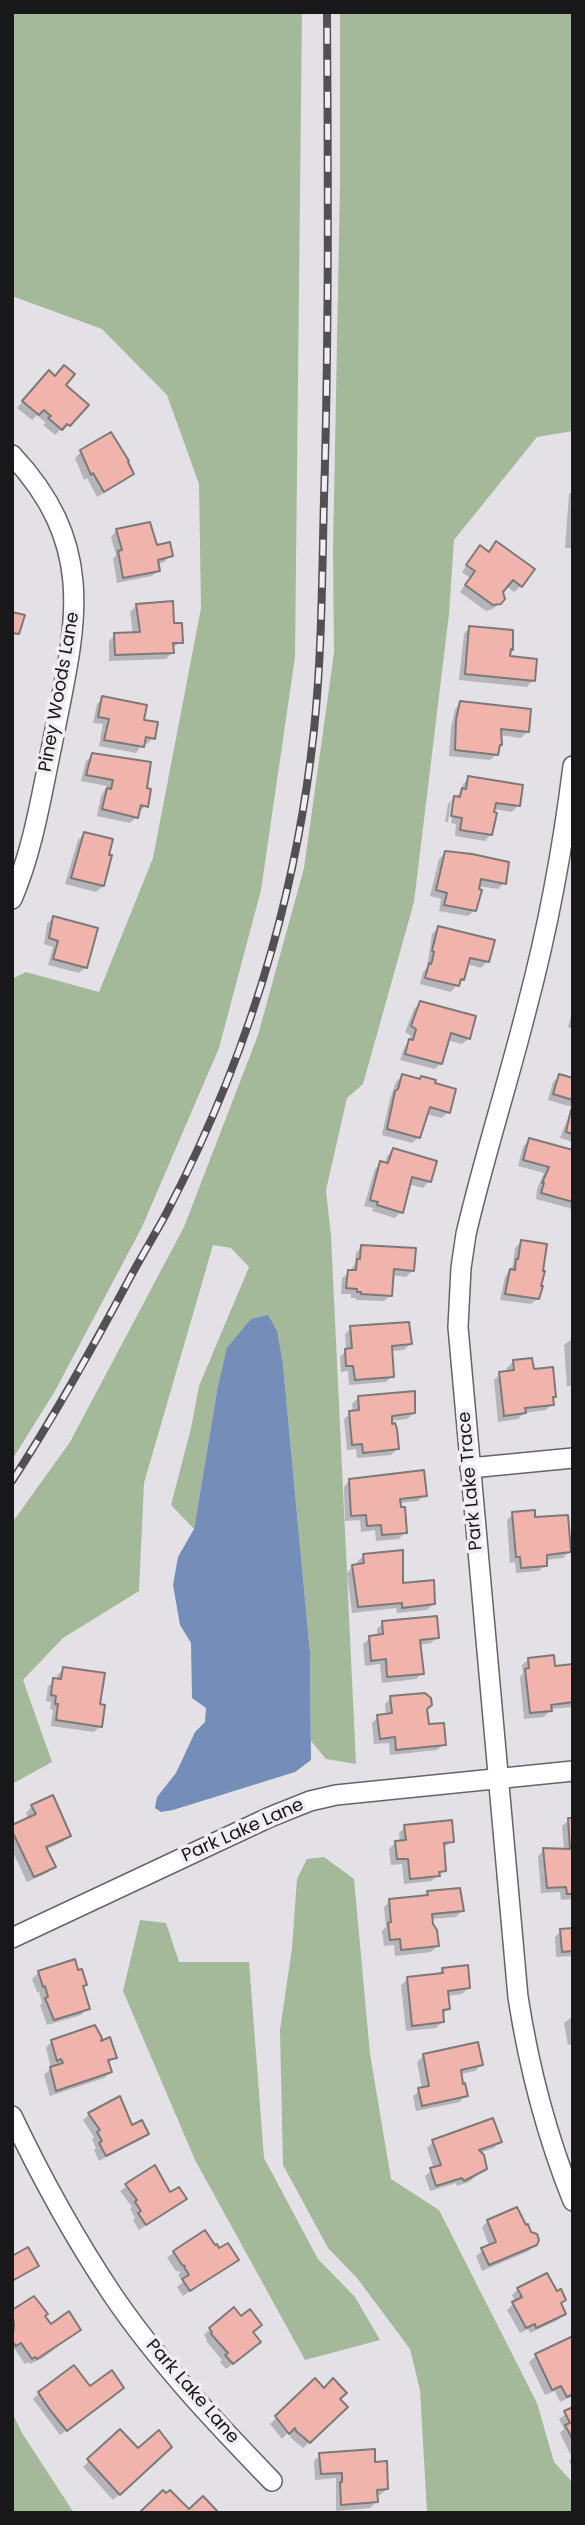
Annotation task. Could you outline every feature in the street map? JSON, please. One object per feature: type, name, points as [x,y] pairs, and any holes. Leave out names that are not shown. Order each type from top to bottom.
[{"type":"street","name":"Piney Woods Lane","points":[[12,455],[40,489],[61,531],[74,582],[75,612],[36,823],[26,866],[12,899]]},
{"type":"street","name":"Park Lake Trace","points":[[573,766],[559,860],[544,933],[474,1200],[461,1268],[458,1327],[518,1997],[524,2040],[545,2124],[573,2201]]},
{"type":"street","points":[[470,1468],[573,1458]]},
{"type":"street","name":"Park Lake Lane","points":[[12,1938],[270,1817],[310,1801],[363,1791],[573,1771]]},
{"type":"street","name":"Park Lake Lane","points":[[12,2116],[56,2203],[112,2295],[178,2380],[272,2481]]},
{"type":"green space","points":[[12,12],[302,12],[295,657],[261,890],[219,1048],[142,1227],[55,1391],[12,1460],[12,979],[26,972],[99,992],[153,858],[201,608],[199,484],[167,395],[102,329],[12,296]]},
{"type":"green space","points":[[340,12],[573,12],[573,431],[537,437],[454,540],[449,614],[414,902],[363,1084],[347,1098],[326,1190],[331,1236],[356,1764],[326,1759],[311,1741],[310,1653],[283,1365],[217,1391],[194,1529],[171,1505],[199,1386],[249,1267],[231,1248],[213,1245],[144,1483],[139,1591],[63,1638],[23,1680],[52,1762],[12,1784],[12,1523],[70,1442],[184,1227],[258,1035],[304,868],[334,653]]},
{"type":"green space","points":[[324,1857],[354,1879],[370,2054],[391,2179],[439,2210],[537,2403],[554,2462],[573,2483],[573,2513],[427,2513],[420,2390],[410,2349],[357,2278],[328,2248],[283,2165],[280,2030],[292,1948],[297,1879],[307,1859]]},
{"type":"green space","points":[[140,1920],[166,1923],[179,1962],[249,1962],[264,2158],[318,2259],[355,2297],[380,2340],[305,2360],[195,2160],[123,1991]]},
{"type":"green space","points":[[12,2412],[22,2433],[74,2513],[12,2513]]},
{"type":"water","points":[[268,1315],[277,1331],[283,1365],[310,1653],[311,1760],[295,1772],[161,1812],[155,1808],[157,1797],[176,1773],[195,1732],[205,1722],[206,1708],[192,1698],[191,1643],[180,1625],[173,1585],[178,1557],[194,1529],[217,1391],[227,1348],[251,1319]]},
{"type":"building","points":[[64,365],[75,374],[66,385],[89,405],[70,426],[67,424],[62,430],[48,418],[51,416],[44,410],[39,415],[22,401],[49,370],[55,376]]},
{"type":"building","points":[[111,432],[134,474],[104,492],[93,473],[91,475],[80,450]]},
{"type":"building","points":[[150,522],[157,545],[170,542],[173,556],[158,560],[160,571],[123,578],[118,551],[122,550],[116,529]]},
{"type":"building","points":[[496,541],[535,569],[522,587],[513,580],[503,592],[505,599],[501,604],[493,605],[465,585],[475,571],[466,565],[480,545],[489,552]]},
{"type":"building","points":[[173,601],[174,623],[182,623],[183,643],[173,643],[174,653],[115,655],[114,633],[140,632],[136,604]]},
{"type":"building","points":[[12,612],[25,615],[19,634],[12,633]]},
{"type":"building","points":[[469,626],[513,630],[513,650],[511,649],[510,656],[537,659],[535,681],[465,674]]},
{"type":"building","points":[[102,696],[147,705],[144,720],[158,722],[155,739],[146,737],[144,747],[104,740],[109,719],[98,717]]},
{"type":"building","points":[[460,701],[531,709],[529,732],[501,729],[502,745],[498,755],[455,750]]},
{"type":"building","points":[[92,753],[151,762],[147,788],[151,789],[148,807],[141,805],[138,818],[102,809],[107,788],[111,789],[113,780],[86,775]]},
{"type":"building","points":[[468,776],[523,785],[520,806],[496,803],[494,812],[497,813],[492,835],[460,830],[462,818],[451,816],[454,796],[460,797],[462,788],[466,789]]},
{"type":"building","points":[[84,832],[113,839],[104,886],[71,878]]},
{"type":"building","points":[[445,851],[509,862],[506,884],[481,879],[479,889],[482,890],[476,911],[444,905],[447,893],[436,890]]},
{"type":"building","points":[[53,916],[98,928],[87,968],[53,959],[58,941],[49,938]]},
{"type":"building","points":[[438,926],[495,940],[489,962],[470,958],[464,980],[461,979],[459,986],[425,978],[432,961]]},
{"type":"building","points":[[420,1001],[476,1016],[470,1039],[451,1033],[442,1064],[405,1054],[409,1039],[413,1040],[416,1029],[411,1026]]},
{"type":"building","points":[[402,1074],[436,1080],[435,1083],[456,1089],[450,1113],[430,1107],[420,1138],[387,1129],[395,1091]]},
{"type":"building","points":[[559,1074],[573,1078],[573,1100],[553,1094]]},
{"type":"building","points":[[573,1110],[573,1134],[566,1132]]},
{"type":"building","points":[[529,1138],[573,1150],[573,1202],[541,1193],[549,1167],[523,1160]]},
{"type":"building","points":[[393,1148],[437,1161],[431,1182],[412,1177],[403,1213],[370,1200],[380,1161],[388,1163]]},
{"type":"building","points":[[521,1240],[547,1244],[539,1299],[505,1294],[510,1269],[515,1270]]},
{"type":"building","points":[[361,1245],[416,1248],[414,1271],[394,1269],[392,1296],[361,1294],[357,1289],[346,1288],[348,1270],[356,1270]]},
{"type":"building","points":[[409,1322],[412,1344],[392,1346],[394,1377],[355,1380],[353,1366],[346,1366],[345,1349],[352,1348],[350,1326]]},
{"type":"building","points":[[532,1358],[534,1369],[553,1367],[556,1397],[553,1397],[554,1405],[525,1408],[526,1413],[504,1416],[499,1372],[514,1370],[513,1360]]},
{"type":"building","points":[[415,1391],[415,1413],[392,1416],[392,1424],[395,1423],[397,1429],[399,1449],[363,1453],[362,1444],[352,1445],[349,1411],[359,1410],[358,1396]]},
{"type":"building","points":[[424,1470],[427,1496],[400,1499],[401,1507],[405,1507],[407,1533],[382,1535],[381,1525],[367,1526],[366,1515],[351,1516],[349,1479]]},
{"type":"building","points":[[535,1510],[535,1517],[568,1515],[571,1552],[547,1555],[547,1566],[521,1568],[520,1557],[516,1557],[512,1512]]},
{"type":"building","points":[[403,1550],[403,1583],[434,1580],[435,1604],[402,1608],[402,1603],[358,1607],[352,1565],[364,1563],[363,1554]]},
{"type":"building","points":[[437,1616],[439,1638],[420,1640],[424,1674],[387,1677],[386,1659],[371,1661],[369,1636],[383,1634],[382,1621]]},
{"type":"building","points":[[554,1655],[555,1666],[573,1664],[573,1702],[551,1705],[552,1711],[530,1713],[525,1669],[529,1668],[528,1658]]},
{"type":"building","points":[[63,1667],[105,1673],[100,1704],[105,1705],[102,1727],[56,1720],[58,1704],[55,1704],[56,1696],[51,1695],[53,1678],[61,1679]]},
{"type":"building","points":[[425,1693],[431,1698],[432,1705],[427,1709],[429,1724],[444,1723],[446,1745],[396,1750],[395,1737],[380,1739],[377,1715],[392,1713],[390,1696]]},
{"type":"building","points":[[53,1795],[71,1836],[46,1847],[56,1867],[34,1877],[12,1831],[12,1825],[36,1814],[31,1805]]},
{"type":"building","points":[[568,1818],[573,1818],[573,1894],[567,1894],[566,1887],[547,1888],[543,1848],[570,1849]]},
{"type":"building","points":[[452,1820],[454,1842],[444,1843],[446,1871],[439,1872],[440,1876],[410,1879],[408,1859],[397,1859],[395,1841],[406,1840],[404,1825]]},
{"type":"building","points":[[460,1888],[464,1911],[432,1914],[439,1946],[401,1950],[400,1939],[390,1940],[389,1899]]},
{"type":"building","points":[[573,1928],[573,1951],[562,1952],[560,1929]]},
{"type":"building","points":[[75,1959],[78,1970],[82,1969],[87,1985],[83,1986],[90,2009],[54,2020],[38,1971]]},
{"type":"building","points":[[468,1965],[470,1988],[448,1991],[450,2009],[443,2010],[444,2022],[412,2026],[407,1977],[443,1973],[442,1968]]},
{"type":"building","points":[[95,2025],[101,2041],[110,2037],[117,2058],[108,2060],[112,2072],[56,2091],[50,2067],[63,2063],[61,2059],[57,2061],[51,2040]]},
{"type":"building","points":[[478,2042],[483,2065],[461,2070],[468,2096],[422,2106],[418,2088],[429,2086],[423,2054]]},
{"type":"building","points":[[120,2096],[132,2125],[142,2120],[149,2134],[106,2156],[99,2143],[102,2141],[97,2132],[100,2130],[88,2113]]},
{"type":"building","points":[[493,2118],[502,2142],[479,2150],[484,2155],[487,2169],[464,2181],[462,2178],[436,2186],[430,2168],[441,2165],[432,2140]]},
{"type":"building","points":[[155,2165],[170,2192],[179,2187],[187,2199],[146,2225],[138,2213],[141,2211],[135,2202],[137,2200],[125,2184]]},
{"type":"building","points":[[517,2207],[531,2232],[537,2234],[537,2245],[489,2265],[481,2248],[496,2242],[487,2220]]},
{"type":"building","points":[[205,2230],[219,2248],[228,2243],[239,2260],[190,2291],[182,2279],[189,2275],[173,2251]]},
{"type":"building","points":[[28,2247],[39,2266],[12,2281],[12,2256]]},
{"type":"building","points":[[547,2273],[557,2291],[561,2289],[566,2300],[561,2303],[566,2314],[536,2328],[535,2324],[526,2328],[512,2302],[522,2297],[517,2288]]},
{"type":"building","points":[[34,2296],[48,2314],[45,2316],[51,2324],[69,2311],[81,2330],[37,2359],[32,2359],[21,2343],[16,2346],[12,2341],[12,2310]]},
{"type":"building","points":[[234,2307],[241,2316],[250,2309],[262,2325],[253,2332],[261,2342],[233,2364],[209,2328]]},
{"type":"building","points":[[573,2336],[573,2394],[567,2397],[561,2386],[552,2390],[535,2354]]},
{"type":"building","points":[[74,2365],[90,2386],[112,2370],[124,2388],[67,2431],[38,2392]]},
{"type":"building","points":[[315,2378],[324,2388],[333,2378],[347,2393],[340,2399],[348,2407],[310,2443],[295,2428],[289,2434],[275,2416]]},
{"type":"building","points":[[573,2407],[573,2440],[565,2425],[570,2423],[564,2411]]},
{"type":"building","points":[[120,2429],[138,2448],[159,2430],[172,2447],[120,2495],[87,2459]]},
{"type":"building","points":[[375,2449],[375,2462],[387,2461],[388,2489],[377,2490],[378,2502],[341,2505],[342,2473],[321,2474],[319,2453]]},
{"type":"building","points":[[163,2490],[166,2493],[170,2490],[189,2509],[203,2496],[218,2512],[140,2512]]},
{"type":"railway","points":[[12,1481],[89,1353],[166,1214],[197,1150],[251,1017],[272,949],[292,868],[311,758],[320,643],[326,437],[327,12]]}]
